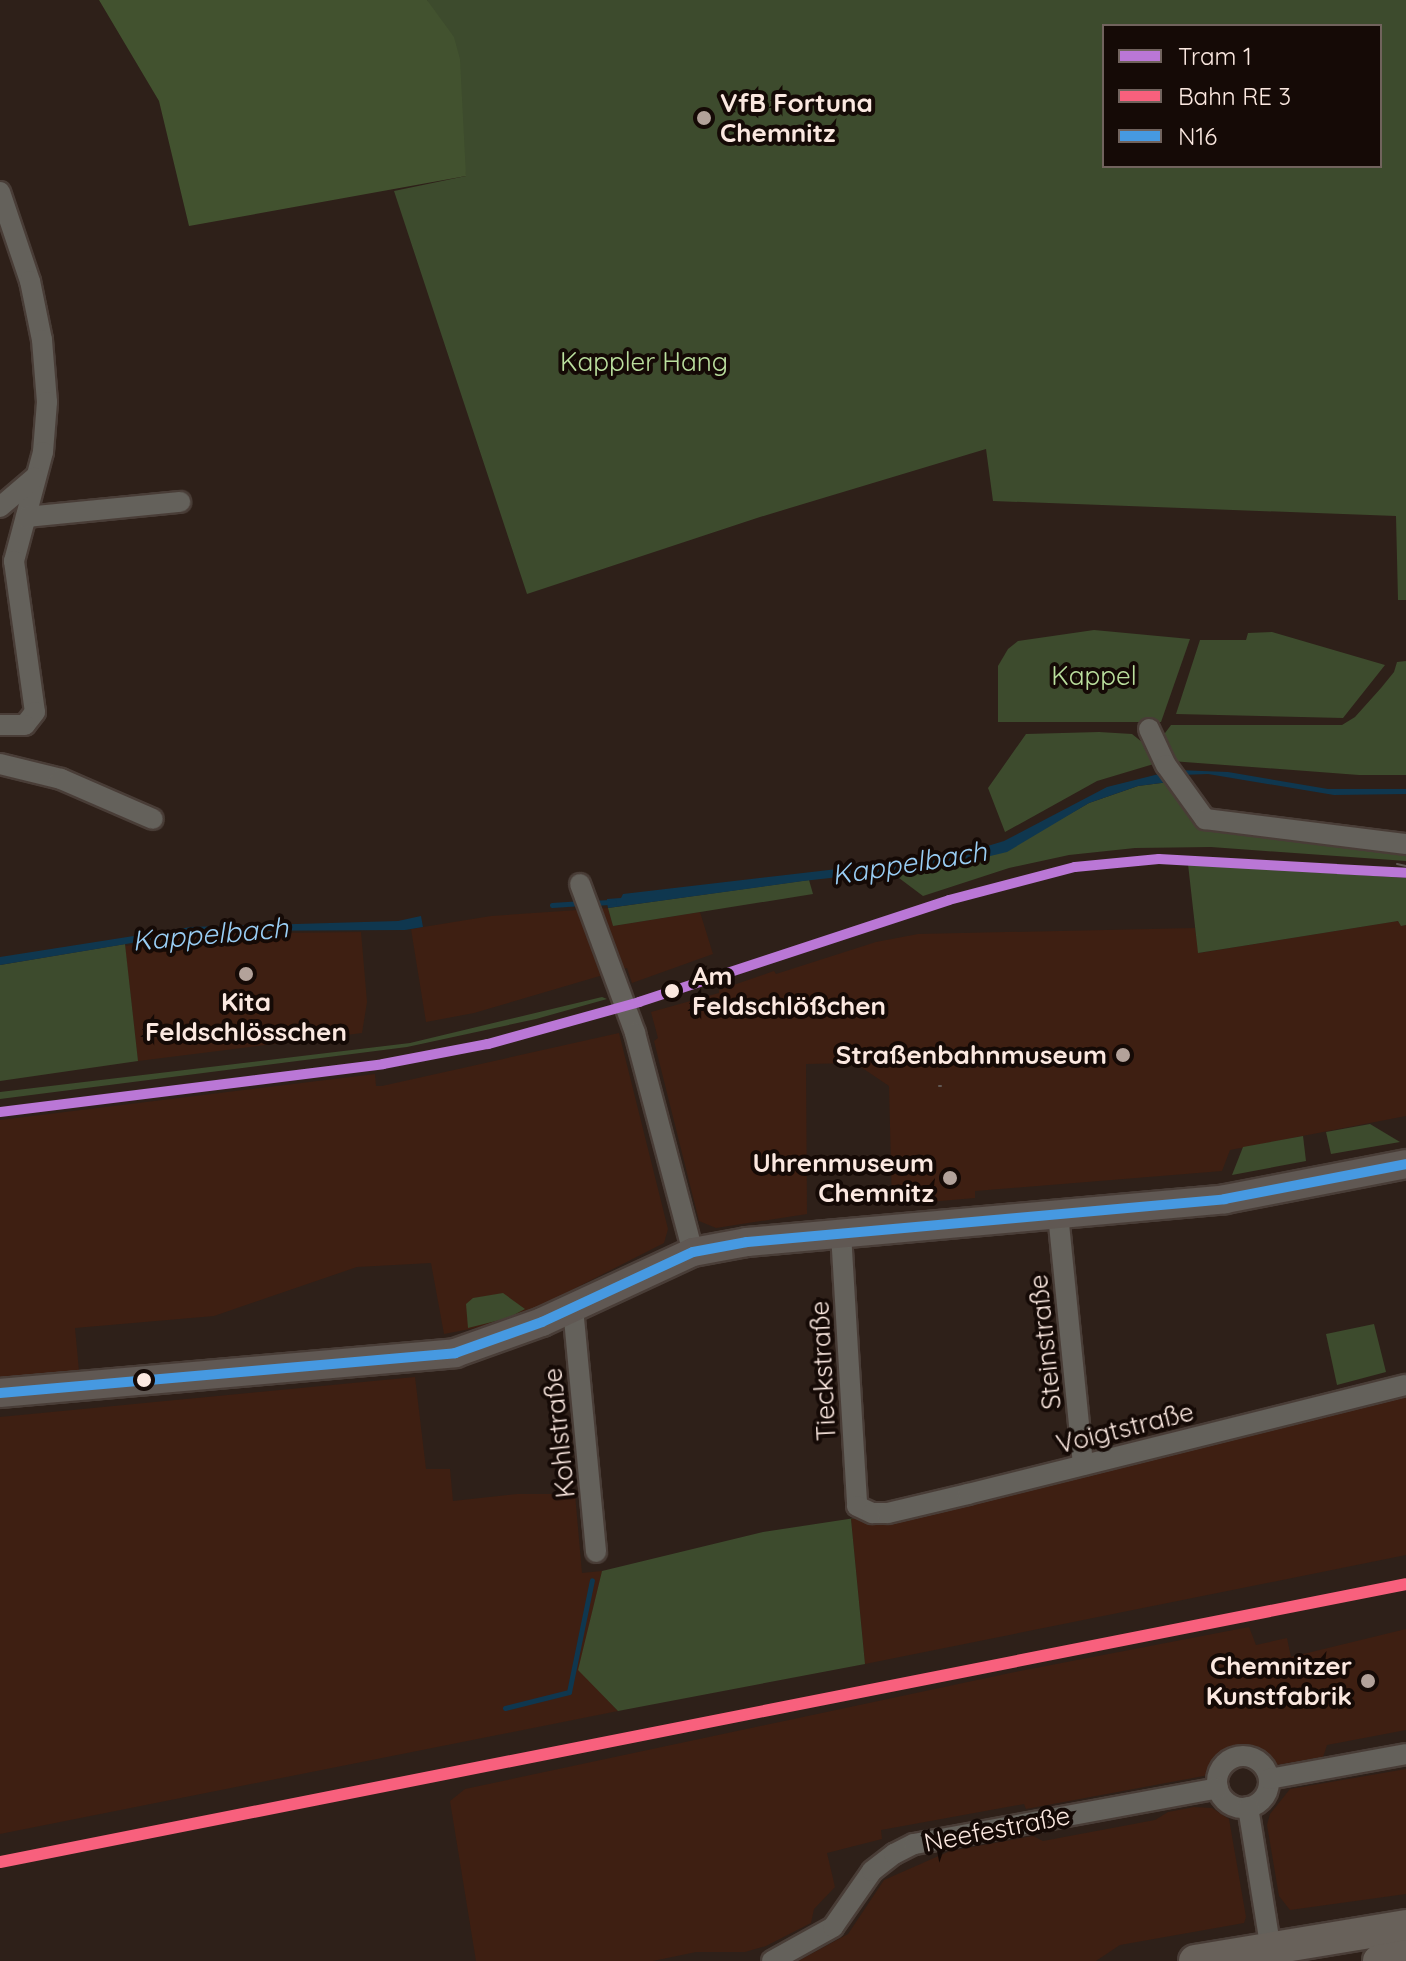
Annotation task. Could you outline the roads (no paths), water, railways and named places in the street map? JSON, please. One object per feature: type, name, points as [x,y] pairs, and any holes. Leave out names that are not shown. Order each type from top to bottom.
[{"type":"main road","points":[[0,1393],[455,1353],[573,1308],[693,1252],[747,1242],[1225,1199],[1406,1164]]},
{"type":"main road","points":[[1195,1961],[1272,1953],[1406,1926]]},
{"type":"main road","points":[[1379,1961],[1406,1956]]},
{"type":"street","points":[[0,192],[30,281],[42,340],[47,402],[43,452],[14,561],[35,712],[25,725],[0,725]]},
{"type":"street","points":[[0,507],[34,478]]},
{"type":"street","points":[[26,517],[180,502]]},
{"type":"street","points":[[0,544],[14,561]]},
{"type":"street","points":[[1149,729],[1166,765],[1205,819],[1406,844]]},
{"type":"street","points":[[0,764],[61,779],[153,819]]},
{"type":"street","points":[[580,884],[635,1033],[693,1252]]},
{"type":"street","name":"Steinstraße","points":[[1058,1214],[1083,1465]]},
{"type":"street","name":"Tieckstraße","points":[[841,1233],[857,1506]]},
{"type":"street","name":"Kohlstraße","points":[[573,1308],[596,1552]]},
{"type":"street","name":"Voigtstraße","points":[[857,1506],[872,1513],[888,1513],[1406,1385]]},
{"type":"street","points":[[1269,1779],[1406,1754]]},
{"type":"street","points":[[1239,1756],[1259,1761],[1269,1779],[1264,1797],[1248,1807],[1233,1806],[1218,1788],[1221,1767],[1239,1756]]},
{"type":"street","name":"Neefestraße","points":[[772,1961],[833,1927],[882,1861],[914,1844],[1218,1788]]},
{"type":"street","points":[[1248,1807],[1272,1953]]},
{"type":"water","points":[[1177,770],[1228,772],[1328,789],[1406,789],[1406,794],[1334,795],[1208,774],[1181,775]]},
{"type":"water","points":[[1163,773],[1169,782],[1138,786],[1089,803],[1007,852],[957,864],[608,908],[607,899],[621,898],[623,894],[958,855],[1004,841],[1107,787]]},
{"type":"water","points":[[421,916],[423,927],[405,930],[204,931],[0,965],[0,957],[191,927],[398,921]]},
{"type":"waterway","name":"Kappelbach","points":[[592,903],[614,902]]},
{"type":"waterway","name":"Kappelbach","points":[[552,905],[582,903]]},
{"type":"waterway","points":[[505,1708],[569,1692],[592,1580]]},
{"type":"tram line","name":"1","points":[[0,1112],[383,1064],[488,1044],[639,1002],[949,900],[1075,867],[1159,859],[1406,873]]},
{"type":"tram line","points":[[1397,864],[1406,866]]},
{"type":"place","name":"VfB Fortuna Chemnitz","points":[[704,118]]},
{"type":"place","name":"Kita Feldschlösschen","points":[[246,974]]},
{"type":"place","name":"Am Feldschlößchen","points":[[672,991]]},
{"type":"place","name":"Straßenbahnmuseum","points":[[1123,1055]]},
{"type":"place","name":"Uhrenmuseum Chemnitz","points":[[950,1178]]},
{"type":"place","name":"Chemnitzer Kunstfabrik","points":[[1368,1681]]},
{"type":"park label","name":"Kappler Hang","points":[[644,362]]},
{"type":"park label","name":"Kappel","points":[[1094,676]]}]
